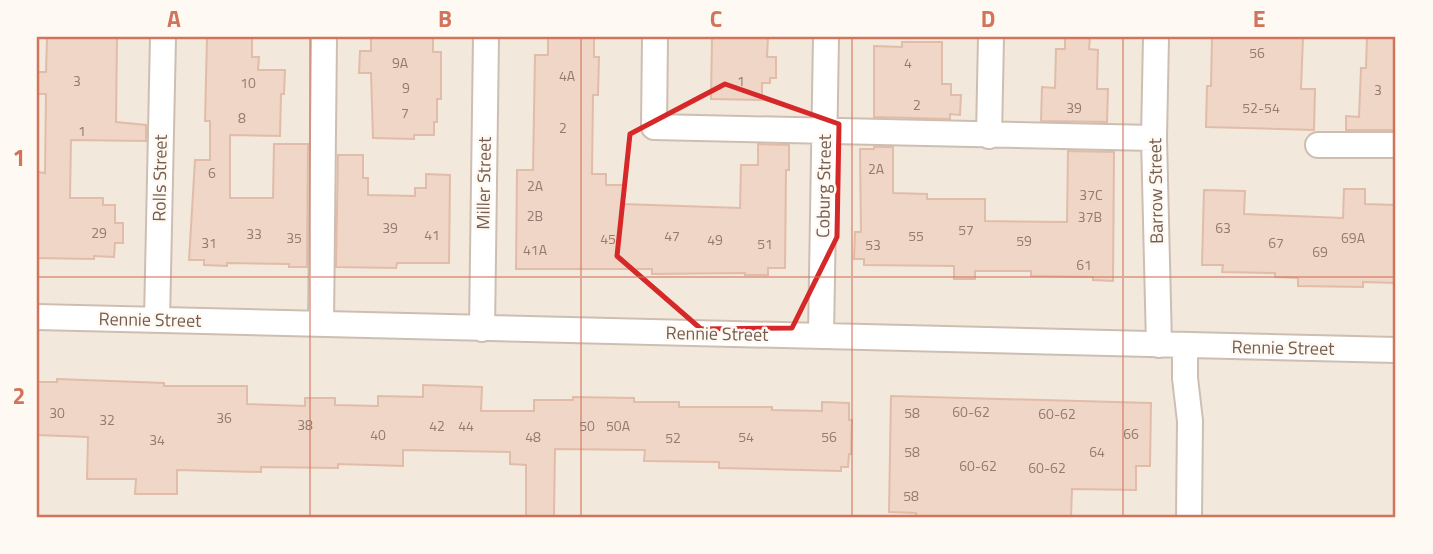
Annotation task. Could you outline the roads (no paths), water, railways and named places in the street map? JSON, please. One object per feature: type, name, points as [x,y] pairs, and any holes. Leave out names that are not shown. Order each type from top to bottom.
[{"type":"street","name":"Rolls Street","points":[[157,320],[163,37]]},
{"type":"street","points":[[321,324],[324,37]]},
{"type":"street","name":"Miller Street","points":[[482,329],[486,37]]},
{"type":"street","points":[[655,37],[654,127],[1154,138]]},
{"type":"street","name":"Coburg Street","points":[[821,336],[827,37]]},
{"type":"street","points":[[989,136],[991,37]]},
{"type":"street","name":"Barrow Street","points":[[1156,37],[1154,138],[1159,345]]},
{"type":"street","points":[[1318,145],[1396,145]]},
{"type":"street","name":"Rennie Street","points":[[37,317],[1396,350]]},
{"type":"street","points":[[1185,346],[1185,378],[1190,421],[1189,517]]}]
